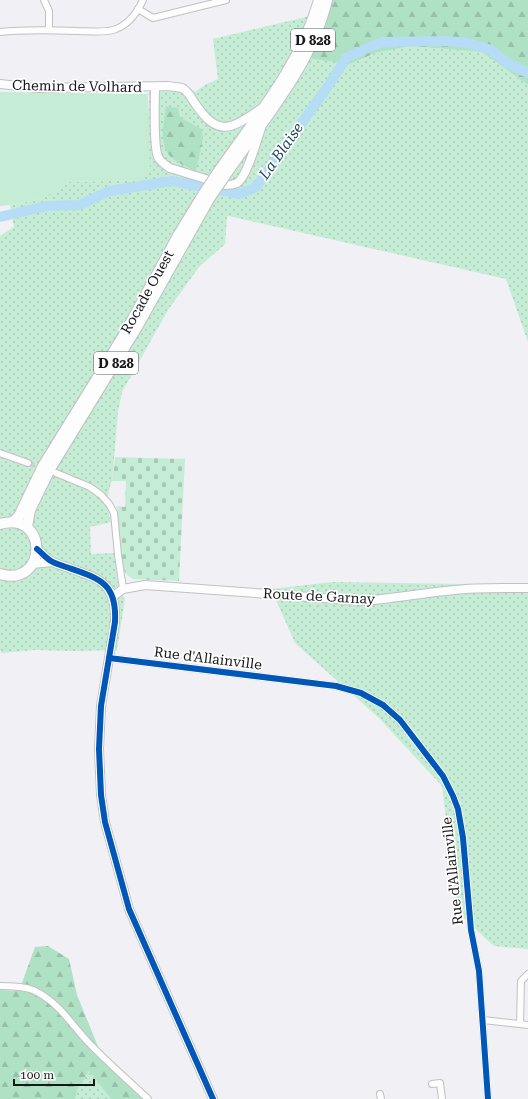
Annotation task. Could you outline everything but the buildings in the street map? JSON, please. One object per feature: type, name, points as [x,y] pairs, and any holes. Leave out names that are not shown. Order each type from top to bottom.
[{"type":"main road","name":"D 828","points":[[264,106],[288,71],[306,38],[319,0]]},
{"type":"main road","name":"D 828","points":[[264,120],[297,72],[315,36],[327,0]]},
{"type":"main road","name":"Rocade Ouest","points":[[13,522],[21,511],[43,466],[125,332],[179,234],[220,176],[264,106]]},
{"type":"main road","name":"Rocade Ouest","points":[[220,176],[264,120]]},
{"type":"main road","name":"Rocade Ouest","points":[[26,527],[32,505],[50,470],[129,340],[205,198]]},
{"type":"main road","points":[[0,524],[13,522],[26,527],[34,537],[37,549],[35,560],[28,569],[18,575],[6,576],[0,574]]},
{"type":"street","points":[[44,0],[49,11],[49,30]]},
{"type":"street","points":[[0,32],[49,30],[105,32],[114,30],[128,21],[138,9],[142,0]]},
{"type":"street","points":[[138,9],[153,18],[226,0]]},
{"type":"street","name":"Chemin de Volhard","points":[[0,84],[37,88],[169,86],[182,88],[188,93],[203,115],[211,123],[224,127],[242,122],[264,106]]},
{"type":"street","points":[[154,87],[156,146],[158,157],[170,168],[225,185],[237,183],[241,179],[249,162],[264,120]]},
{"type":"street","points":[[0,453],[28,463]]},
{"type":"street","points":[[56,473],[90,488],[101,495],[109,504],[114,513],[123,589]]},
{"type":"street","points":[[37,549],[52,562],[95,576],[106,586],[112,597],[116,610],[101,706],[99,750],[101,795],[106,822],[129,909],[213,1099]]},
{"type":"street","points":[[32,564],[52,562]]},
{"type":"street","name":"Route de Garnay","points":[[112,597],[123,589],[145,585],[365,601],[400,598],[454,590],[481,588],[528,588]]},
{"type":"street","name":"Rue d'Allainville","points":[[109,658],[336,686],[361,693],[383,705],[400,720],[443,776],[458,809],[471,930],[479,971],[488,1099]]},
{"type":"street","points":[[520,1023],[521,981],[528,974]]},
{"type":"street","points":[[0,986],[20,987],[32,990],[56,1005],[67,1016],[76,1030],[148,1099]]},
{"type":"street","points":[[483,1020],[528,1025]]},
{"type":"street","points":[[432,1084],[440,1083],[442,1099]]},
{"type":"green space","points":[[330,0],[528,0],[528,85],[482,52],[410,46],[375,53],[350,64],[308,58]]},
{"type":"green space","points":[[327,12],[350,64],[375,53],[410,46],[482,52],[528,85],[528,342],[506,279],[229,216],[227,217],[225,244],[199,267],[168,310],[122,392],[118,412],[112,481],[108,496],[111,522],[90,527],[91,554],[114,553],[118,584],[125,599],[117,650],[35,650],[1,653],[0,236],[14,227],[10,205],[43,198],[70,182],[141,180],[149,106],[149,83],[183,83],[195,92],[218,79],[213,39]]},
{"type":"green space","points":[[0,92],[148,94],[150,173],[141,180],[70,182],[43,198],[0,206]]},
{"type":"green space","points":[[166,106],[178,108],[180,117],[201,129],[203,138],[196,171],[174,160],[166,150],[163,138],[163,125]]},
{"type":"green space","points":[[115,457],[185,459],[179,581],[134,579],[124,571],[122,566],[117,506],[125,507],[126,481],[112,481]]},
{"type":"green space","points":[[333,582],[528,585],[528,949],[494,946],[458,913],[442,786],[379,718],[295,643],[271,589]]},
{"type":"green space","points":[[48,946],[69,959],[77,995],[101,1054],[152,1099],[111,1099],[89,1071],[78,1088],[75,1099],[0,1099],[0,990],[19,991],[35,947]]},
{"type":"green space","points":[[89,1071],[111,1099],[75,1099],[78,1088]]},
{"type":"waterway","name":"La Blaise","points":[[0,217],[47,206],[80,205],[109,191],[172,181],[240,194],[256,187],[347,57],[382,42],[447,41],[468,43],[491,50],[507,63],[528,73]]},
{"type":"tunnel","points":[[28,463],[43,469]]},
{"type":"cycle path","points":[[37,549],[53,562],[98,580],[110,591],[113,599],[115,622],[101,706],[99,749],[101,795],[105,822],[129,909],[213,1099]]},
{"type":"cycle path","points":[[109,658],[336,686],[361,693],[383,705],[400,720],[443,776],[458,809],[463,838],[471,930],[479,971],[488,1099]]}]
